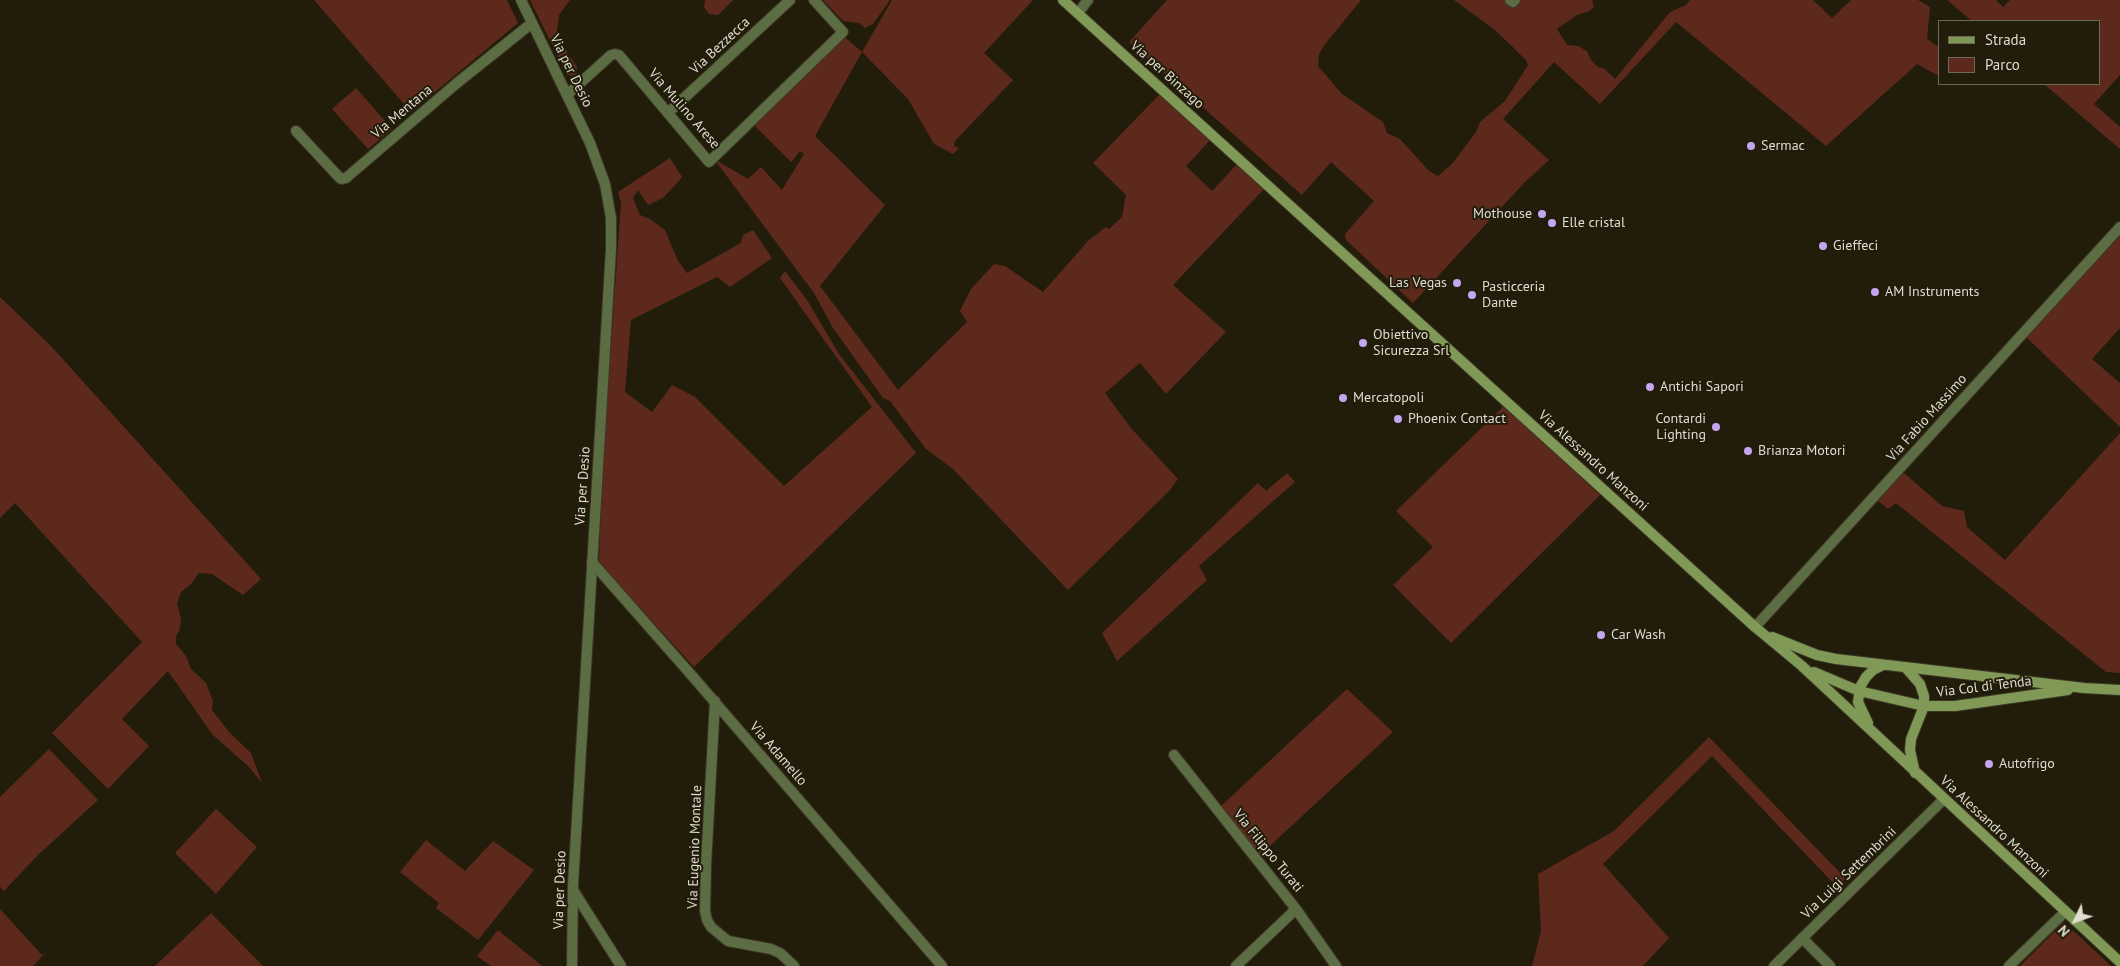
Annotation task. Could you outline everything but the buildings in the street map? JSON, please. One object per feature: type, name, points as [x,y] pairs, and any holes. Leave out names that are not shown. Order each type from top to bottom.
[{"type":"main road","name":"Via per Binzago","points":[[1063,0],[1252,170]]},
{"type":"main road","name":"Via Alessandro Manzoni","points":[[1252,170],[1755,627],[1802,666],[2120,962]]},
{"type":"main road","name":"Via Col di Tenda","points":[[1764,634],[1817,655],[1906,668],[2084,688],[2120,690]]},
{"type":"main road","points":[[1873,731],[1858,702],[1859,691],[1866,677],[1873,670],[1884,665]]},
{"type":"main road","name":"Via Col di Tenda","points":[[1802,666],[1824,678],[1859,691],[1924,706],[1955,706],[2084,688]]},
{"type":"main road","points":[[1906,668],[1920,684],[1924,696],[1924,706],[1911,739],[1910,750],[1916,774]]},
{"type":"street","name":"Via per Desio","points":[[521,0],[568,94],[599,164],[611,218],[611,249],[573,890],[572,966]]},
{"type":"street","name":"Via Bezzecca","points":[[669,112],[790,0]]},
{"type":"street","name":"Via Mulino Arese","points":[[568,94],[615,54],[619,55],[669,112],[709,162],[843,32],[814,0]]},
{"type":"street","points":[[1078,13],[1088,0]]},
{"type":"street","points":[[1510,0],[1513,2],[1515,0]]},
{"type":"street","name":"Via Mentana","points":[[296,131],[341,179],[346,178],[457,83],[532,23]]},
{"type":"street","name":"Via Fabio Massimo","points":[[1755,627],[2120,227]]},
{"type":"street","name":"Via Adamello","points":[[592,562],[715,701],[942,966]]},
{"type":"street","name":"Via Eugenio Montale","points":[[715,701],[706,865],[705,911],[707,920],[711,927],[728,941],[771,949],[794,966]]},
{"type":"street","name":"Via Filippo Turati","points":[[1174,755],[1296,909],[1336,966]]},
{"type":"street","name":"Via Luigi Settembrini","points":[[1774,966],[1944,799]]},
{"type":"street","points":[[573,890],[621,966]]},
{"type":"street","points":[[1236,966],[1296,909]]},
{"type":"street","points":[[2009,966],[2065,912]]},
{"type":"street","points":[[1802,938],[1830,966]]},
{"type":"green space","points":[[314,0],[507,0],[518,23],[411,112]]},
{"type":"green space","points":[[530,0],[570,0],[559,15],[557,31],[565,49],[577,67],[576,76],[567,75]]},
{"type":"green space","points":[[705,0],[733,0],[718,15],[709,14],[704,7]]},
{"type":"green space","points":[[823,0],[890,0],[873,24],[865,28],[859,23],[843,21]]},
{"type":"green space","points":[[892,0],[1033,0],[984,53],[1013,80],[955,141],[954,146],[959,148],[953,154],[934,144],[908,99],[862,52]]},
{"type":"green space","points":[[1167,0],[1361,0],[1325,44],[1319,54],[1318,66],[1342,94],[1383,122],[1387,133],[1400,139],[1429,171],[1438,176],[1452,164],[1476,132],[1480,122],[1505,101],[1528,65],[1526,60],[1495,30],[1454,0],[1503,0],[1507,2],[1509,0],[1592,0],[1594,7],[1577,15],[1557,29],[1567,45],[1578,46],[1587,51],[1591,60],[1598,67],[1605,69],[1615,79],[1670,12],[1686,5],[1690,0],[1813,0],[1832,18],[1851,0],[1918,0],[1930,7],[1927,39],[1938,46],[1938,75],[1917,64],[1826,146],[1676,22],[1600,104],[1554,62],[1503,119],[1549,160],[1525,182],[1413,303],[1346,240],[1345,234],[1374,201],[1331,162],[1302,195],[1129,42]]},
{"type":"green space","points":[[1947,0],[1996,0],[2003,7],[2010,0],[2120,0],[2120,75],[2094,104],[2120,127],[2120,149],[2045,85],[2100,85],[2100,20],[1971,20]]},
{"type":"green space","points":[[841,34],[862,52],[815,136],[885,205],[820,286],[898,390],[967,322],[960,311],[971,289],[994,264],[1005,266],[1043,292],[1088,241],[1106,227],[1109,229],[1122,217],[1126,195],[1093,163],[1160,94],[1212,138],[1186,166],[1212,191],[1239,162],[1266,187],[1173,285],[1226,332],[1166,394],[1140,363],[1105,393],[1131,428],[1178,479],[1169,491],[1068,590],[953,469],[926,449],[890,401],[883,398],[833,328],[814,293],[714,159],[748,179],[761,167],[782,190],[804,154],[800,151],[791,162],[752,123]]},
{"type":"green space","points":[[356,88],[392,129],[368,149],[332,109]]},
{"type":"green space","points":[[670,158],[682,177],[677,183],[663,198],[648,205],[638,190],[633,198],[640,215],[650,219],[665,230],[678,261],[687,273],[741,243],[743,235],[753,230],[772,258],[730,287],[717,277],[631,320],[625,392],[652,412],[672,385],[695,397],[784,486],[872,407],[780,278],[785,271],[807,300],[839,354],[916,453],[694,667],[599,563],[602,474],[621,203],[618,192]]},
{"type":"green space","points":[[2120,236],[2120,328],[2092,359],[2120,383],[2120,427],[2026,337]]},
{"type":"green space","points":[[0,297],[51,346],[261,579],[243,595],[212,574],[199,573],[191,584],[181,592],[177,603],[181,619],[180,629],[176,636],[176,644],[186,656],[191,669],[206,683],[213,701],[212,710],[229,732],[251,753],[262,783],[249,767],[212,734],[168,671],[122,719],[149,746],[108,789],[52,733],[142,642],[15,503],[0,518]]},
{"type":"green space","points":[[1504,406],[1600,495],[1451,643],[1393,585],[1433,547],[1396,511]]},
{"type":"green space","points":[[2120,433],[2120,673],[2106,672],[1896,503],[1888,509],[1877,500],[1904,473],[1942,506],[1964,511],[1967,527],[2005,560]]},
{"type":"green space","points":[[1287,473],[1295,482],[1199,566],[1207,580],[1117,661],[1102,633],[1258,483],[1266,491]]},
{"type":"green space","points":[[1347,689],[1393,732],[1260,855],[1221,806]]},
{"type":"green space","points":[[1709,737],[1846,879],[1836,886],[1712,756],[1603,864],[1669,938],[1643,966],[1532,966],[1541,931],[1538,874],[1614,831]]},
{"type":"green space","points":[[49,749],[98,800],[38,855],[4,891],[0,887],[0,797]]},
{"type":"green space","points":[[216,809],[257,847],[216,894],[175,853]]},
{"type":"green space","points":[[426,840],[465,871],[493,841],[534,870],[478,940],[436,908],[439,903],[400,872]]},
{"type":"green space","points":[[0,909],[42,955],[47,951],[33,966],[0,966]]},
{"type":"green space","points":[[211,913],[263,966],[155,966]]},
{"type":"green space","points":[[2064,922],[2111,966],[2020,966]]},
{"type":"green space","points":[[498,930],[542,966],[491,966],[477,956]]},
{"type":"place","name":"Sermac","points":[[1751,146]]},
{"type":"place","name":"Mothouse","points":[[1542,214]]},
{"type":"place","name":"Elle cristal","points":[[1552,223]]},
{"type":"place","name":"Gieffeci","points":[[1823,246]]},
{"type":"place","name":"Las Vegas","points":[[1457,283]]},
{"type":"place","name":"AM Instruments","points":[[1875,292]]},
{"type":"place","name":"Pasticceria Dante","points":[[1472,295]]},
{"type":"place","name":"Obiettivo Sicurezza Srl","points":[[1363,343]]},
{"type":"place","name":"Antichi Sapori","points":[[1650,387]]},
{"type":"place","name":"Mercatopoli","points":[[1343,398]]},
{"type":"place","name":"Phoenix Contact","points":[[1398,419]]},
{"type":"place","name":"Contardi Lighting","points":[[1716,427]]},
{"type":"place","name":"Brianza Motori","points":[[1748,451]]},
{"type":"place","name":"Car Wash","points":[[1601,635]]},
{"type":"place","name":"Autofrigo","points":[[1989,764]]}]
